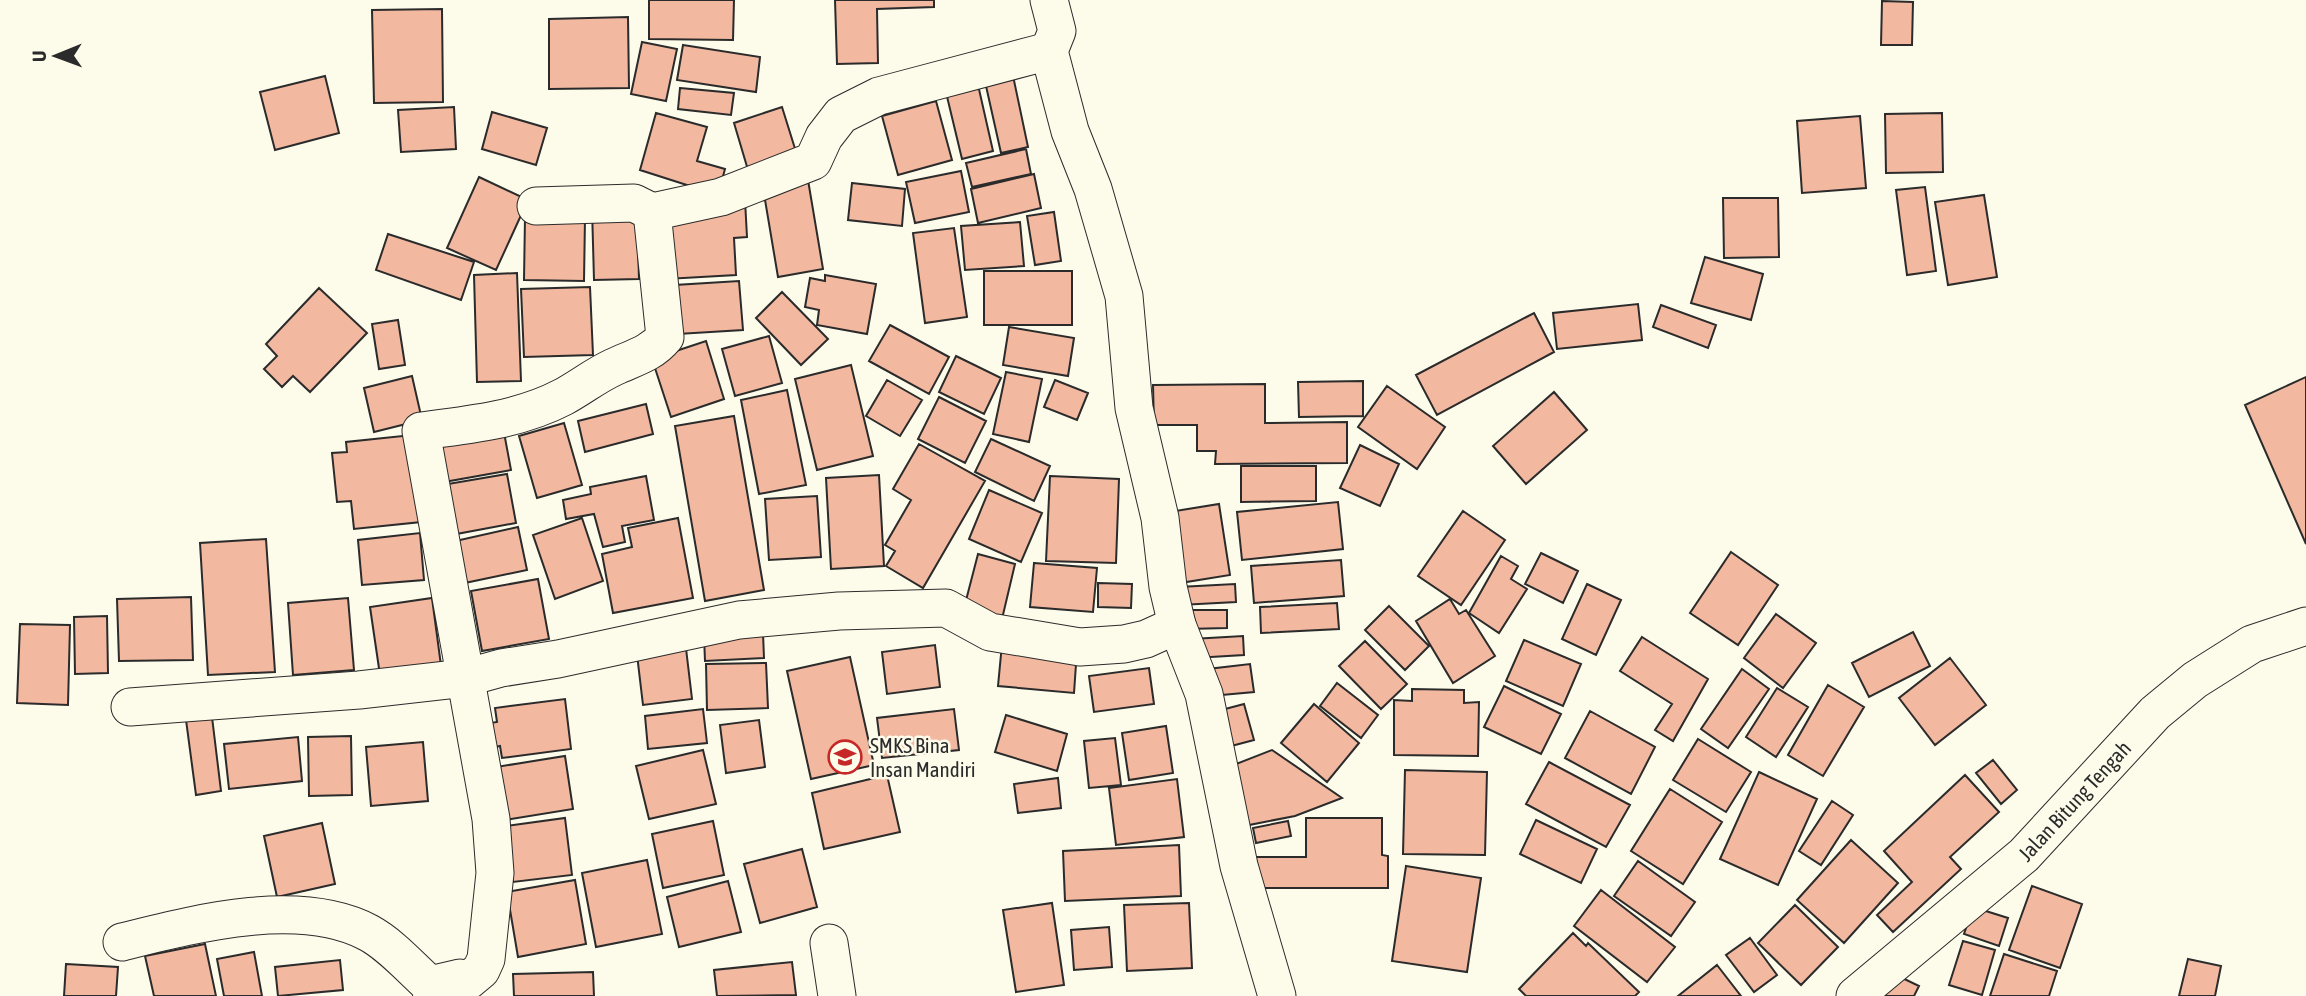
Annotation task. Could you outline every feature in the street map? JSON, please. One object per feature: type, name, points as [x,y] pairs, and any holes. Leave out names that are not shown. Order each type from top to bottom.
[{"type":"street","points":[[1049,0],[1057,31],[1049,51],[1070,131],[1093,189],[1121,285],[1134,408],[1155,491],[1168,587],[1177,625],[1204,694],[1238,866],[1277,996]]},
{"type":"street","points":[[536,206],[634,203],[652,212],[721,197],[813,161],[824,137],[841,115],[880,96],[1049,51]]},
{"type":"street","points":[[122,942],[219,921],[317,917],[347,924],[371,934],[431,990],[460,978],[469,980],[481,970],[486,959],[495,873],[491,819],[421,431],[479,424],[528,411],[561,398],[612,367],[658,346],[665,337],[652,212]]},
{"type":"street","points":[[130,707],[346,691],[465,678],[739,620],[839,611],[946,608],[990,632],[1080,647],[1124,644],[1146,639],[1177,625]]},
{"type":"street","name":"Jalan Bitung Tengah","points":[[1855,996],[2024,855],[2155,713],[2195,680],[2252,644],[2306,626]]},
{"type":"street","points":[[829,943],[837,996]]},
{"type":"building","points":[[649,0],[734,0],[733,40],[649,39]]},
{"type":"building","points":[[835,0],[934,0],[934,7],[877,9],[878,63],[837,64]]},
{"type":"building","points":[[1882,1],[1913,2],[1912,45],[1881,45]]},
{"type":"building","points":[[442,9],[443,102],[374,103],[372,10]]},
{"type":"building","points":[[628,17],[629,88],[549,89],[549,19]]},
{"type":"building","points":[[642,42],[677,49],[666,101],[631,94]]},
{"type":"building","points":[[683,45],[760,57],[756,92],[677,80]]},
{"type":"building","points":[[1012,71],[1028,147],[1001,153],[984,77]]},
{"type":"building","points":[[325,76],[339,133],[275,150],[260,92]]},
{"type":"building","points":[[976,76],[993,151],[962,159],[944,84]]},
{"type":"building","points":[[680,88],[734,93],[731,115],[678,109]]},
{"type":"building","points":[[936,101],[952,160],[898,175],[882,116]]},
{"type":"building","points":[[454,107],[456,149],[401,152],[398,110]]},
{"type":"building","points":[[782,107],[797,155],[748,170],[734,123]]},
{"type":"building","points":[[492,112],[547,128],[536,165],[482,149]]},
{"type":"building","points":[[656,113],[707,127],[697,161],[725,169],[718,195],[640,170]]},
{"type":"building","points":[[1942,113],[1943,172],[1886,173],[1885,114]]},
{"type":"building","points":[[1860,116],[1866,188],[1802,193],[1797,121]]},
{"type":"building","points":[[1026,149],[1031,174],[972,187],[966,163]]},
{"type":"building","points":[[961,171],[969,212],[915,223],[906,182]]},
{"type":"building","points":[[1034,174],[1041,208],[978,223],[971,189]]},
{"type":"building","points":[[479,177],[528,200],[496,270],[447,248]]},
{"type":"building","points":[[808,180],[823,269],[778,277],[763,188]]},
{"type":"building","points":[[852,183],[905,189],[902,226],[848,220]]},
{"type":"building","points":[[1925,187],[1936,271],[1907,275],[1896,190]]},
{"type":"building","points":[[1984,195],[1997,277],[1948,285],[1935,202]]},
{"type":"building","points":[[1723,198],[1778,198],[1779,257],[1724,258]]},
{"type":"building","points":[[745,200],[747,237],[734,238],[736,275],[666,279],[663,219]]},
{"type":"building","points":[[637,207],[639,279],[594,280],[592,208]]},
{"type":"building","points":[[1054,212],[1061,261],[1035,265],[1027,216]]},
{"type":"building","points":[[525,217],[585,218],[584,281],[524,280]]},
{"type":"building","points":[[1020,222],[1024,266],[965,270],[961,226]]},
{"type":"building","points":[[954,228],[967,317],[925,323],[913,233]]},
{"type":"building","points":[[388,234],[474,262],[461,300],[376,270]]},
{"type":"building","points":[[1705,257],[1763,274],[1751,320],[1691,303]]},
{"type":"building","points":[[984,271],[1072,271],[1072,325],[984,325]]},
{"type":"building","points":[[517,273],[521,381],[477,382],[474,275]]},
{"type":"building","points":[[825,275],[876,284],[867,334],[817,325],[819,310],[805,307],[810,278],[825,281]]},
{"type":"building","points":[[739,281],[743,330],[678,334],[675,285]]},
{"type":"building","points":[[590,287],[593,355],[524,357],[521,289]]},
{"type":"building","points":[[319,288],[367,333],[310,392],[293,376],[282,387],[264,369],[277,356],[266,344]]},
{"type":"building","points":[[782,292],[828,339],[801,365],[756,318]]},
{"type":"building","points":[[1638,304],[1642,340],[1557,349],[1553,313]]},
{"type":"building","points":[[1661,305],[1716,325],[1708,348],[1653,327]]},
{"type":"building","points":[[1534,313],[1554,352],[1437,415],[1416,375]]},
{"type":"building","points":[[398,320],[405,365],[379,369],[372,324]]},
{"type":"building","points":[[890,325],[949,357],[929,394],[869,361]]},
{"type":"building","points":[[1009,327],[1074,338],[1068,376],[1003,365]]},
{"type":"building","points":[[769,336],[782,383],[735,396],[722,349]]},
{"type":"building","points":[[706,341],[724,399],[671,417],[652,359]]},
{"type":"building","points":[[956,356],[1001,378],[984,414],[939,392]]},
{"type":"building","points":[[851,365],[873,456],[817,470],[795,379]]},
{"type":"building","points":[[1006,372],[1042,379],[1029,442],[993,434]]},
{"type":"building","points":[[412,376],[422,420],[374,432],[364,388]]},
{"type":"building","points":[[2306,377],[2306,544],[2245,405]]},
{"type":"building","points":[[887,380],[922,400],[900,436],[866,416]]},
{"type":"building","points":[[1055,380],[1088,393],[1077,420],[1044,407]]},
{"type":"building","points":[[1363,381],[1363,416],[1299,417],[1298,382]]},
{"type":"building","points":[[1265,384],[1265,423],[1347,422],[1347,463],[1215,464],[1216,451],[1197,451],[1197,425],[1154,425],[1153,385]]},
{"type":"building","points":[[1387,386],[1445,427],[1417,469],[1358,427]]},
{"type":"building","points":[[787,390],[806,485],[759,494],[741,400]]},
{"type":"building","points":[[1554,392],[1587,430],[1526,484],[1493,446]]},
{"type":"building","points":[[939,397],[986,421],[965,463],[918,439]]},
{"type":"building","points":[[646,404],[653,434],[585,452],[578,421]]},
{"type":"building","points":[[734,416],[764,590],[705,601],[675,426]]},
{"type":"building","points":[[564,423],[582,485],[537,498],[519,436]]},
{"type":"building","points":[[503,427],[511,470],[433,484],[426,441]]},
{"type":"building","points":[[412,435],[421,522],[354,529],[351,501],[337,502],[332,453],[347,452],[346,442]]},
{"type":"building","points":[[991,439],[1050,466],[1034,501],[975,472]]},
{"type":"building","points":[[919,444],[985,481],[923,588],[886,566],[895,551],[885,545],[911,500],[893,489]]},
{"type":"building","points":[[1360,445],[1399,464],[1380,506],[1340,488]]},
{"type":"building","points":[[1241,466],[1316,466],[1316,501],[1241,502]]},
{"type":"building","points":[[507,474],[516,523],[451,535],[442,485]]},
{"type":"building","points":[[879,475],[884,566],[831,569],[826,478]]},
{"type":"building","points":[[646,476],[654,520],[622,526],[625,542],[603,547],[594,514],[566,519],[563,500],[591,494],[590,487]]},
{"type":"building","points":[[1050,476],[1119,479],[1116,563],[1046,561]]},
{"type":"building","points":[[989,490],[1042,513],[1021,562],[969,539]]},
{"type":"building","points":[[817,496],[821,557],[769,560],[765,499]]},
{"type":"building","points":[[1338,502],[1343,549],[1242,560],[1237,512]]},
{"type":"building","points":[[1219,504],[1230,575],[1174,584],[1163,513]]},
{"type":"building","points":[[1463,511],[1505,540],[1461,605],[1418,576]]},
{"type":"building","points":[[582,518],[603,581],[555,599],[533,535]]},
{"type":"building","points":[[678,518],[693,598],[613,613],[602,554],[632,547],[628,528]]},
{"type":"building","points":[[518,527],[527,570],[460,584],[451,542]]},
{"type":"building","points":[[420,533],[424,580],[362,585],[358,540]]},
{"type":"building","points":[[266,539],[275,672],[208,675],[200,543]]},
{"type":"building","points":[[1731,552],[1778,585],[1738,645],[1690,613]]},
{"type":"building","points":[[1541,553],[1578,571],[1563,603],[1525,584]]},
{"type":"building","points":[[978,554],[1015,564],[1002,619],[964,608]]},
{"type":"building","points":[[1501,556],[1518,566],[1511,579],[1527,589],[1499,633],[1469,613]]},
{"type":"building","points":[[1341,560],[1344,596],[1254,603],[1251,566]]},
{"type":"building","points":[[1034,563],[1097,568],[1093,612],[1030,607]]},
{"type":"building","points":[[538,579],[549,639],[482,651],[471,591]]},
{"type":"building","points":[[1098,583],[1132,584],[1131,608],[1098,607]]},
{"type":"building","points":[[1235,584],[1236,602],[1180,605],[1179,587]]},
{"type":"building","points":[[1587,584],[1621,600],[1596,655],[1562,639]]},
{"type":"building","points":[[191,597],[193,660],[119,661],[117,599]]},
{"type":"building","points":[[348,598],[354,670],[293,675],[288,603]]},
{"type":"building","points":[[432,598],[442,673],[381,682],[370,607]]},
{"type":"building","points":[[1450,599],[1459,614],[1466,610],[1495,656],[1453,683],[1416,621]]},
{"type":"building","points":[[1337,603],[1339,629],[1261,633],[1260,607]]},
{"type":"building","points":[[1389,606],[1429,646],[1405,670],[1365,630]]},
{"type":"building","points":[[1187,610],[1227,610],[1227,628],[1187,629]]},
{"type":"building","points":[[1776,614],[1816,643],[1783,688],[1744,658]]},
{"type":"building","points":[[107,616],[108,673],[75,674],[74,617]]},
{"type":"building","points":[[20,624],[70,625],[68,705],[17,703]]},
{"type":"building","points":[[1913,632],[1930,666],[1869,697],[1852,663]]},
{"type":"building","points":[[763,633],[764,658],[705,661],[704,636]]},
{"type":"building","points":[[1243,636],[1244,655],[1194,658],[1192,639]]},
{"type":"building","points":[[1642,637],[1708,679],[1673,741],[1655,730],[1672,704],[1620,671]]},
{"type":"building","points":[[685,640],[692,699],[643,705],[636,646]]},
{"type":"building","points":[[1524,640],[1581,664],[1563,706],[1506,681]]},
{"type":"building","points":[[1365,641],[1407,684],[1381,709],[1339,666]]},
{"type":"building","points":[[1002,644],[1077,650],[1074,693],[998,686]]},
{"type":"building","points":[[935,645],[940,687],[887,694],[882,652]]},
{"type":"building","points":[[850,657],[874,765],[811,779],[787,671]]},
{"type":"building","points":[[1950,658],[1986,705],[1935,745],[1899,698]]},
{"type":"building","points":[[766,663],[768,708],[707,710],[706,664]]},
{"type":"building","points":[[1250,664],[1254,692],[1211,696],[1208,669]]},
{"type":"building","points":[[1149,668],[1154,704],[1094,712],[1089,676]]},
{"type":"building","points":[[1742,669],[1769,689],[1728,748],[1701,729]]},
{"type":"building","points":[[1337,683],[1378,715],[1361,738],[1320,706]]},
{"type":"building","points":[[1828,685],[1864,707],[1823,776],[1788,755]]},
{"type":"building","points":[[1504,686],[1561,714],[1541,754],[1484,727]]},
{"type":"building","points":[[1777,688],[1808,707],[1776,757],[1746,737]]},
{"type":"building","points":[[1412,689],[1464,690],[1464,703],[1479,702],[1478,756],[1394,755],[1394,700],[1412,701]]},
{"type":"building","points":[[565,699],[571,749],[502,758],[500,746],[487,749],[484,724],[497,722],[495,708]]},
{"type":"building","points":[[1244,704],[1254,740],[1220,749],[1210,713]]},
{"type":"building","points":[[1314,704],[1359,743],[1327,782],[1281,743]]},
{"type":"building","points":[[703,709],[707,743],[648,749],[645,716]]},
{"type":"building","points":[[954,709],[959,750],[882,758],[877,718]]},
{"type":"building","points":[[1590,711],[1655,747],[1631,794],[1565,758]]},
{"type":"building","points":[[1006,715],[1067,734],[1057,771],[995,752]]},
{"type":"building","points":[[212,717],[221,791],[196,795],[186,720]]},
{"type":"building","points":[[759,720],[765,767],[726,773],[720,725]]},
{"type":"building","points":[[1166,726],[1173,773],[1129,780],[1122,733]]},
{"type":"building","points":[[351,736],[352,795],[309,796],[308,737]]},
{"type":"building","points":[[298,737],[302,781],[229,789],[224,744]]},
{"type":"building","points":[[1115,738],[1121,785],[1089,788],[1084,741]]},
{"type":"building","points":[[1698,739],[1751,772],[1726,812],[1673,780]]},
{"type":"building","points":[[423,742],[428,801],[371,806],[366,747]]},
{"type":"building","points":[[703,750],[716,804],[649,819],[636,766]]},
{"type":"building","points":[[1272,750],[1342,798],[1295,816],[1249,825],[1231,766]]},
{"type":"building","points":[[565,756],[573,809],[499,821],[490,768]]},
{"type":"building","points":[[1993,760],[2017,790],[2001,804],[1976,773]]},
{"type":"building","points":[[1549,762],[1630,805],[1606,847],[1526,804]]},
{"type":"building","points":[[1405,770],[1487,772],[1485,855],[1403,854]]},
{"type":"building","points":[[1759,772],[1817,799],[1778,885],[1720,859]]},
{"type":"building","points":[[887,775],[900,832],[824,849],[812,793]]},
{"type":"building","points":[[1965,775],[1999,812],[1950,857],[1961,869],[1893,932],[1877,915],[1912,882],[1884,851]]},
{"type":"building","points":[[1058,778],[1061,808],[1018,813],[1014,784]]},
{"type":"building","points":[[1177,779],[1184,837],[1116,845],[1109,788]]},
{"type":"building","points":[[1670,789],[1722,822],[1683,884],[1631,851]]},
{"type":"building","points":[[1832,801],[1853,815],[1821,865],[1799,851]]},
{"type":"building","points":[[565,818],[572,875],[513,882],[506,826]]},
{"type":"building","points":[[1306,818],[1382,818],[1382,855],[1388,856],[1388,888],[1254,888],[1254,857],[1306,857]]},
{"type":"building","points":[[1536,820],[1597,849],[1581,883],[1520,854]]},
{"type":"building","points":[[713,821],[724,875],[663,888],[652,834]]},
{"type":"building","points":[[1288,821],[1291,836],[1256,843],[1253,828]]},
{"type":"building","points":[[322,823],[335,884],[277,897],[264,836]]},
{"type":"building","points":[[1851,840],[1898,883],[1844,943],[1797,900]]},
{"type":"building","points":[[1179,845],[1181,896],[1065,901],[1063,851]]},
{"type":"building","points":[[802,849],[817,907],[760,923],[744,864]]},
{"type":"building","points":[[647,860],[662,934],[596,947],[582,873]]},
{"type":"building","points":[[1638,861],[1695,902],[1671,936],[1614,896]]},
{"type":"building","points":[[1406,866],[1481,878],[1467,972],[1392,961]]},
{"type":"building","points":[[575,880],[586,944],[518,957],[507,892]]},
{"type":"building","points":[[728,881],[741,932],[679,947],[667,897]]},
{"type":"building","points":[[2032,886],[2082,904],[2060,968],[2009,950]]},
{"type":"building","points":[[1601,890],[1675,947],[1647,982],[1574,926]]},
{"type":"building","points":[[1052,903],[1064,985],[1016,992],[1003,910]]},
{"type":"building","points":[[1189,903],[1192,968],[1127,971],[1124,905]]},
{"type":"building","points":[[1795,905],[1838,947],[1801,985],[1758,943]]},
{"type":"building","points":[[1973,907],[2008,918],[1999,946],[1964,934]]},
{"type":"building","points":[[1109,927],[1112,967],[1074,970],[1071,930]]},
{"type":"building","points":[[1573,933],[1586,946],[1588,943],[1639,992],[1635,996],[1526,996],[1519,989]]},
{"type":"building","points":[[1750,938],[1777,975],[1754,992],[1726,955]]},
{"type":"building","points":[[1963,941],[1995,950],[1982,995],[1949,985]]},
{"type":"building","points":[[205,944],[216,996],[154,996],[145,956]]},
{"type":"building","points":[[254,952],[262,996],[224,996],[217,959]]},
{"type":"building","points":[[2004,954],[2057,971],[2049,996],[1990,996]]},
{"type":"building","points":[[2188,959],[2221,966],[2215,996],[2179,996]]},
{"type":"building","points":[[340,960],[343,990],[278,996],[275,967]]},
{"type":"building","points":[[792,962],[796,995],[717,996],[714,970]]},
{"type":"building","points":[[66,964],[118,967],[116,996],[64,996]]},
{"type":"building","points":[[1717,965],[1741,996],[1678,996]]},
{"type":"building","points":[[593,972],[594,996],[514,996],[513,974]]},
{"type":"building","points":[[1894,974],[1919,986],[1914,996],[1884,996]]},
{"type":"place","name":"SMKS Bina Insan Mandiri","points":[[845,757]]}]
